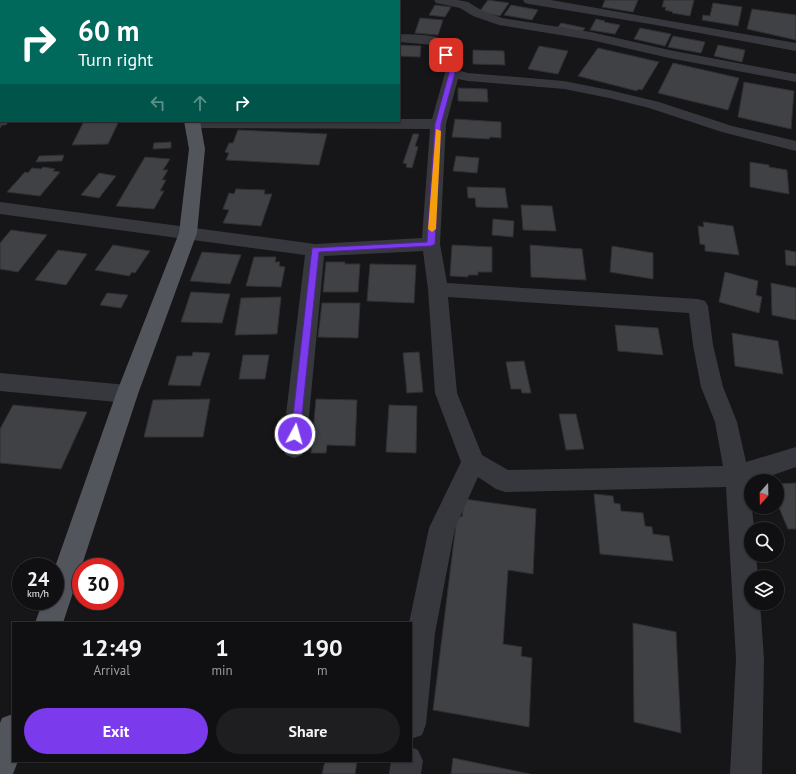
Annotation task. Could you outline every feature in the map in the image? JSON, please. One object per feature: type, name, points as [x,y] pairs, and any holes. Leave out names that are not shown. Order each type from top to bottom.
[{"type":"main road","points":[[49,622],[127,394],[188,233],[197,149],[192,122]]},
{"type":"main road","points":[[0,767],[12,732]]},
{"type":"street","points":[[440,0],[464,5],[477,13],[499,21],[591,36],[669,54],[796,78]]},
{"type":"street","points":[[454,3],[469,0]]},
{"type":"street","points":[[529,0],[656,21],[796,47]]},
{"type":"street","points":[[400,38],[438,41],[445,47],[447,64],[452,73],[438,124],[431,244],[438,289],[446,393],[473,462],[505,481],[737,476],[796,457]]},
{"type":"street","points":[[452,73],[468,77],[564,86],[609,94],[654,105],[727,129],[796,146]]},
{"type":"street","points":[[192,122],[438,124]]},
{"type":"street","points":[[0,208],[315,250],[431,244]]},
{"type":"street","points":[[294,448],[315,250]]},
{"type":"street","points":[[438,289],[698,306],[703,344],[712,387],[726,422],[737,476],[750,658],[746,774]]},
{"type":"street","points":[[0,382],[127,394]]},
{"type":"street","points":[[412,715],[421,633],[442,528],[473,462]]},
{"type":"street","points":[[405,774],[407,762]]},
{"type":"building","points":[[488,0],[509,3],[500,16],[479,12]]},
{"type":"building","points":[[605,0],[638,0],[633,12],[602,7]]},
{"type":"building","points":[[664,0],[694,0],[690,16],[672,13],[673,12],[665,10],[666,7],[662,7]]},
{"type":"building","points":[[713,3],[742,7],[738,26],[702,20],[703,15],[710,16]]},
{"type":"building","points":[[435,5],[451,7],[445,17],[429,15]]},
{"type":"building","points":[[511,5],[538,10],[532,20],[504,15]]},
{"type":"building","points":[[752,9],[796,15],[796,40],[747,29]]},
{"type":"building","points":[[420,18],[443,20],[438,35],[415,33]]},
{"type":"building","points":[[596,19],[620,25],[615,34],[590,30]]},
{"type":"building","points":[[561,23],[585,28],[582,32],[558,27]]},
{"type":"building","points":[[640,28],[671,34],[665,46],[634,39]]},
{"type":"building","points":[[673,36],[705,42],[701,53],[668,47]]},
{"type":"building","points":[[400,45],[421,46],[420,57],[400,56]]},
{"type":"building","points":[[718,45],[745,50],[742,62],[714,56]]},
{"type":"building","points":[[539,46],[568,51],[558,74],[528,69]]},
{"type":"building","points":[[598,48],[659,62],[642,90],[638,89],[637,91],[578,76]]},
{"type":"building","points":[[473,50],[504,51],[505,65],[473,64]]},
{"type":"building","points":[[673,63],[739,78],[728,110],[658,93]]},
{"type":"building","points":[[744,82],[794,91],[791,129],[738,117]]},
{"type":"building","points":[[458,88],[487,89],[488,102],[458,101]]},
{"type":"building","points":[[455,119],[501,122],[501,138],[490,137],[489,139],[452,137]]},
{"type":"building","points":[[0,122],[8,122],[6,125],[2,125],[0,128]]},
{"type":"building","points":[[84,122],[119,122],[108,144],[72,145]]},
{"type":"building","points":[[238,130],[327,134],[319,165],[226,160],[229,153],[225,152],[229,143],[233,143]]},
{"type":"building","points":[[413,134],[419,134],[415,146],[418,147],[412,168],[406,167],[407,164],[403,163]]},
{"type":"building","points":[[171,142],[171,148],[153,149],[154,143]]},
{"type":"building","points":[[64,155],[62,161],[36,162],[39,156]]},
{"type":"building","points":[[456,156],[479,158],[477,173],[453,171]]},
{"type":"building","points":[[145,157],[170,159],[163,170],[168,170],[162,180],[166,180],[160,191],[164,191],[154,209],[116,206]]},
{"type":"building","points":[[750,162],[787,170],[789,194],[750,187]]},
{"type":"building","points":[[43,167],[55,169],[53,171],[60,172],[40,196],[7,192],[25,172],[28,173],[32,168],[41,169]]},
{"type":"building","points":[[99,173],[116,176],[99,198],[81,195]]},
{"type":"building","points":[[467,187],[505,188],[508,208],[476,207],[475,198],[468,198]]},
{"type":"building","points":[[236,189],[265,190],[264,194],[272,194],[261,226],[223,223],[229,210],[223,209],[229,193],[234,194]]},
{"type":"building","points":[[521,205],[552,206],[556,231],[523,230]]},
{"type":"building","points":[[493,219],[514,221],[513,237],[492,235]]},
{"type":"building","points":[[703,222],[733,226],[739,255],[705,251],[705,245],[700,244],[698,226],[704,227]]},
{"type":"building","points":[[11,230],[47,235],[18,272],[0,269],[0,243]]},
{"type":"building","points":[[113,245],[150,251],[135,273],[132,272],[129,276],[95,270]]},
{"type":"building","points":[[452,245],[492,247],[492,272],[478,272],[478,275],[468,275],[468,277],[450,276]]},
{"type":"building","points":[[530,245],[582,249],[586,280],[531,277]]},
{"type":"building","points":[[612,246],[653,253],[653,279],[610,272]]},
{"type":"building","points":[[58,250],[87,254],[66,285],[35,280]]},
{"type":"building","points":[[785,250],[796,252],[796,266],[786,265]]},
{"type":"building","points":[[202,252],[241,255],[230,284],[190,281]]},
{"type":"building","points":[[254,257],[276,257],[275,262],[280,262],[279,266],[285,267],[281,287],[246,286]]},
{"type":"building","points":[[326,262],[360,264],[358,292],[323,292]]},
{"type":"building","points":[[370,264],[416,265],[414,303],[367,301]]},
{"type":"building","points":[[725,272],[758,281],[756,295],[762,297],[759,313],[719,302]]},
{"type":"building","points":[[771,283],[796,288],[796,320],[772,315]]},
{"type":"building","points":[[191,292],[230,294],[222,323],[181,322]]},
{"type":"building","points":[[107,293],[128,295],[121,308],[100,305]]},
{"type":"building","points":[[281,297],[277,334],[235,335],[241,298]]},
{"type":"building","points":[[322,303],[360,303],[358,338],[318,337]]},
{"type":"building","points":[[615,325],[658,328],[663,355],[618,351]]},
{"type":"building","points":[[732,333],[778,341],[783,374],[735,366]]},
{"type":"building","points":[[193,352],[210,353],[200,386],[168,385],[177,356],[192,356]]},
{"type":"building","points":[[419,352],[423,392],[407,393],[403,353]]},
{"type":"building","points":[[243,355],[269,355],[265,379],[239,379]]},
{"type":"building","points":[[524,361],[531,393],[522,393],[521,389],[511,389],[506,362]]},
{"type":"building","points":[[210,399],[203,437],[144,437],[153,400]]},
{"type":"building","points":[[316,399],[357,400],[355,446],[327,445],[326,453],[311,453]]},
{"type":"building","points":[[13,405],[87,412],[61,469],[0,463],[0,429]]},
{"type":"building","points":[[389,405],[417,406],[416,453],[386,452]]},
{"type":"building","points":[[559,414],[576,414],[584,449],[566,450]]},
{"type":"building","points":[[796,483],[796,529],[788,529],[782,514],[784,514],[784,484]]},
{"type":"building","points":[[594,494],[613,496],[614,503],[620,504],[621,511],[643,513],[645,526],[652,527],[653,534],[669,536],[673,561],[600,554]]},
{"type":"building","points":[[464,499],[536,509],[533,574],[508,570],[503,644],[522,647],[521,656],[532,658],[529,727],[433,710],[457,516],[462,517]]},
{"type":"building","points":[[633,623],[676,632],[681,733],[634,722]]},
{"type":"building","points":[[453,758],[530,774],[451,774]]},
{"type":"building","points":[[325,762],[357,762],[355,774],[322,774]]},
{"type":"slow traffic","points":[[432,229],[438,131]]},
{"type":"route","points":[[295,434],[315,250],[431,244],[438,124],[452,73],[447,64],[446,55]]}]
